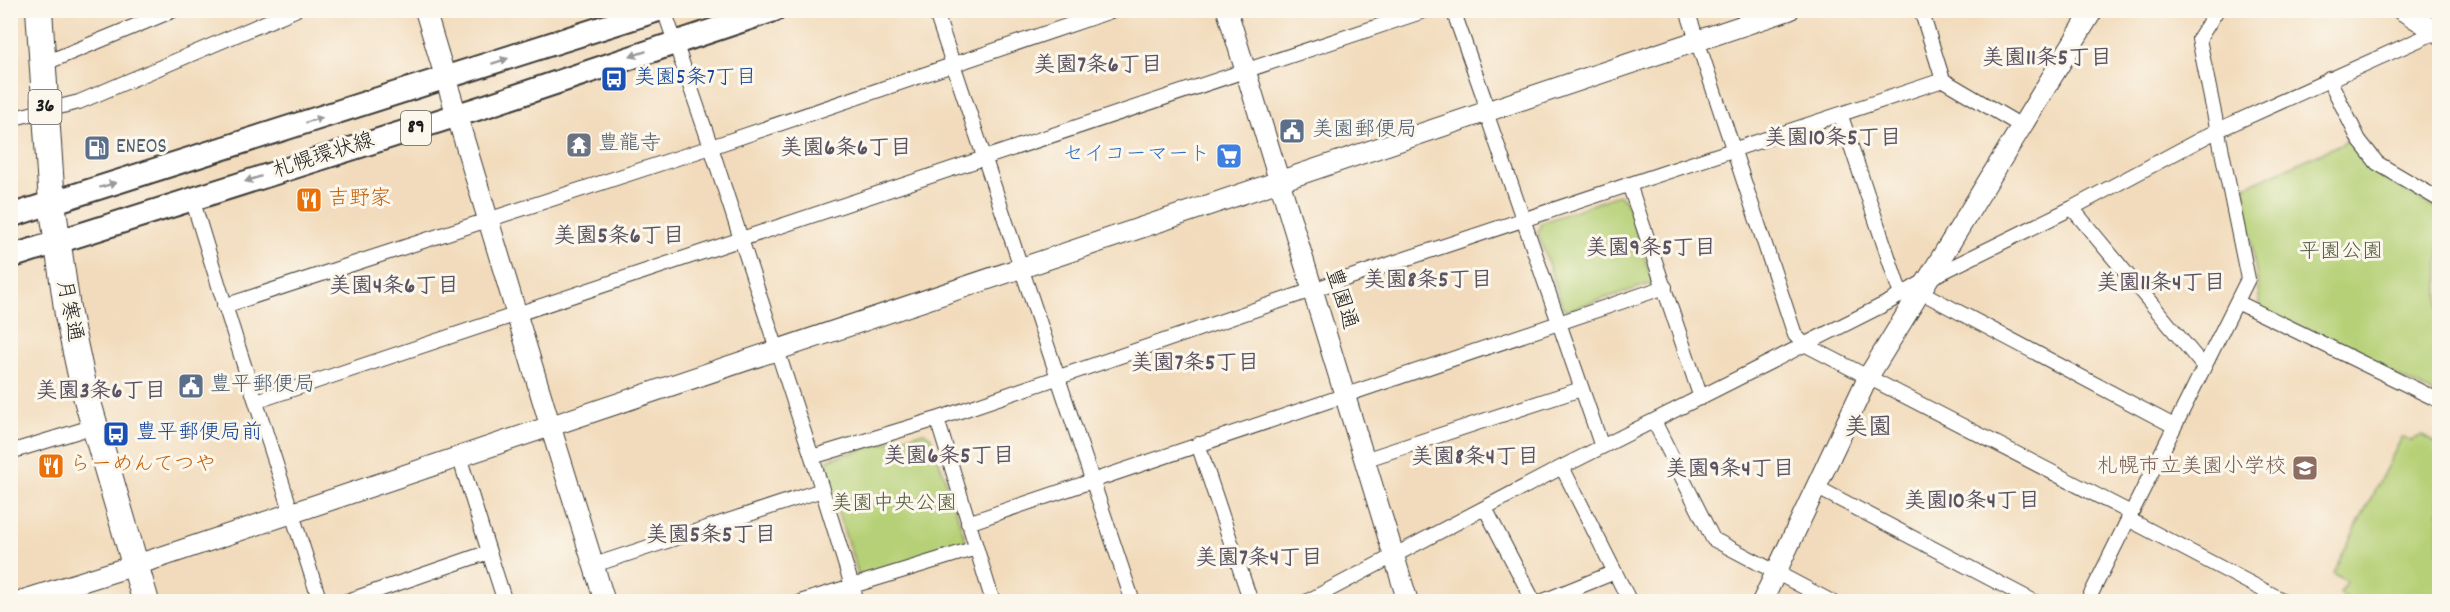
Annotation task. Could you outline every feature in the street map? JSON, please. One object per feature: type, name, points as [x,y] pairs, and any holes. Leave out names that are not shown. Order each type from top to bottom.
[{"type":"highway","name":"月寒通","points":[[41,11],[52,202],[72,335],[95,426],[146,602]]},
{"type":"main road","name":"札幌環状線","points":[[10,216],[658,10]]},
{"type":"main road","name":"札幌環状線","points":[[10,257],[456,115],[774,10]]},
{"type":"street","points":[[43,64],[174,10]]},
{"type":"street","points":[[10,119],[79,102],[295,10]]},
{"type":"street","points":[[425,10],[605,602]]},
{"type":"street","points":[[664,10],[778,350],[857,602]]},
{"type":"street","points":[[935,10],[1133,602]]},
{"type":"street","points":[[224,306],[711,147],[1114,10]]},
{"type":"street","name":"豊園通","points":[[1227,10],[1408,602]]},
{"type":"street","points":[[257,401],[1427,10]]},
{"type":"street","points":[[1453,10],[1602,447]]},
{"type":"street","points":[[1688,10],[1732,151],[1795,335],[1804,344],[2130,516],[2286,602]]},
{"type":"street","points":[[17,602],[778,350],[1788,10]]},
{"type":"street","points":[[1921,10],[1943,80],[2023,127]]},
{"type":"street","points":[[1762,602],[1868,377],[2023,127],[2092,10]]},
{"type":"street","points":[[2087,602],[2248,279],[2199,39],[2217,10]]},
{"type":"street","points":[[2402,10],[2438,31]]},
{"type":"street","points":[[1312,600],[1394,554],[1804,344],[1925,285],[2218,130],[2438,31]]},
{"type":"street","points":[[2329,79],[2359,140],[2377,163],[2439,200]]},
{"type":"street","points":[[812,457],[937,419],[1312,290],[1841,116],[1943,80]]},
{"type":"street","points":[[1841,116],[1901,295]]},
{"type":"street","points":[[1629,184],[1701,398]]},
{"type":"street","points":[[192,198],[224,306],[257,401],[320,602]]},
{"type":"street","points":[[2072,208],[2204,367]]},
{"type":"street","points":[[1925,285],[2174,426]]},
{"type":"street","points":[[968,523],[1665,287]]},
{"type":"street","points":[[2237,302],[2439,401]]},
{"type":"street","points":[[1364,460],[1581,388]]},
{"type":"street","points":[[937,419],[993,602]]},
{"type":"street","points":[[1654,421],[1713,539],[1832,602]]},
{"type":"street","points":[[10,452],[95,426]]},
{"type":"street","points":[[1198,444],[1251,602]]},
{"type":"street","points":[[459,456],[505,602]]},
{"type":"street","points":[[1562,467],[1630,602]]},
{"type":"street","points":[[1816,487],[2035,602]]},
{"type":"street","points":[[594,565],[822,490]]},
{"type":"street","points":[[1485,508],[1534,602]]},
{"type":"street","points":[[800,602],[976,548]]},
{"type":"street","points":[[344,602],[489,552]]},
{"type":"street","points":[[1541,602],[1615,572]]},
{"type":"green space","name":"平園公園","points":[[2352,139],[2378,175],[2439,210],[2439,396],[2261,310],[2244,187]]},
{"type":"green space","points":[[1618,195],[1626,200],[1653,283],[1568,310],[1563,308],[1538,233],[1541,223]]},
{"type":"green space","name":"美園中央公園","points":[[924,432],[931,437],[966,541],[961,548],[864,577],[858,573],[823,469],[829,459]]},
{"type":"green space","points":[[2422,435],[2437,444],[2439,441],[2439,601],[2354,601],[2340,594],[2346,581],[2333,573],[2402,437],[2410,441]]},
{"type":"place","name":"美園5条7丁目","points":[[614,79]]},
{"type":"place","name":"美園郵便局","points":[[1292,131]]},
{"type":"place","name":"豊龍寺","points":[[579,145]]},
{"type":"place","name":"ENEOS","points":[[97,148]]},
{"type":"place","name":"セイコーマート","points":[[1229,156]]},
{"type":"place","name":"吉野家","points":[[309,200]]},
{"type":"place","name":"豊平郵便局","points":[[191,386]]},
{"type":"place","name":"豊平郵便局前","points":[[116,434]]},
{"type":"place","name":"らーめんてつや","points":[[51,466]]},
{"type":"place","name":"札幌市立美園小学校","points":[[2305,468]]},
{"type":"district","name":"美園11条5丁目","points":[[2047,59]]},
{"type":"district","name":"美園7条6丁目","points":[[1098,66]]},
{"type":"district","name":"美園10条5丁目","points":[[1833,139]]},
{"type":"district","name":"美園6条6丁目","points":[[846,149]]},
{"type":"district","name":"美園5条6丁目","points":[[619,237]]},
{"type":"district","name":"美園9条5丁目","points":[[1651,249]]},
{"type":"district","name":"美園8条5丁目","points":[[1428,281]]},
{"type":"district","name":"美園11条4丁目","points":[[2161,284]]},
{"type":"district","name":"美園4条6丁目","points":[[394,287]]},
{"type":"district","name":"美園7条5丁目","points":[[1195,364]]},
{"type":"district","name":"美園3条6丁目","points":[[101,392]]},
{"type":"district","name":"美園","points":[[1868,429]]},
{"type":"district","name":"美園6条5丁目","points":[[949,457]]},
{"type":"district","name":"美園8条4丁目","points":[[1475,458]]},
{"type":"district","name":"美園9条4丁目","points":[[1730,470]]},
{"type":"district","name":"美園10条4丁目","points":[[1972,502]]},
{"type":"district","name":"美園5条5丁目","points":[[711,536]]},
{"type":"district","name":"美園7条4丁目","points":[[1259,559]]}]
